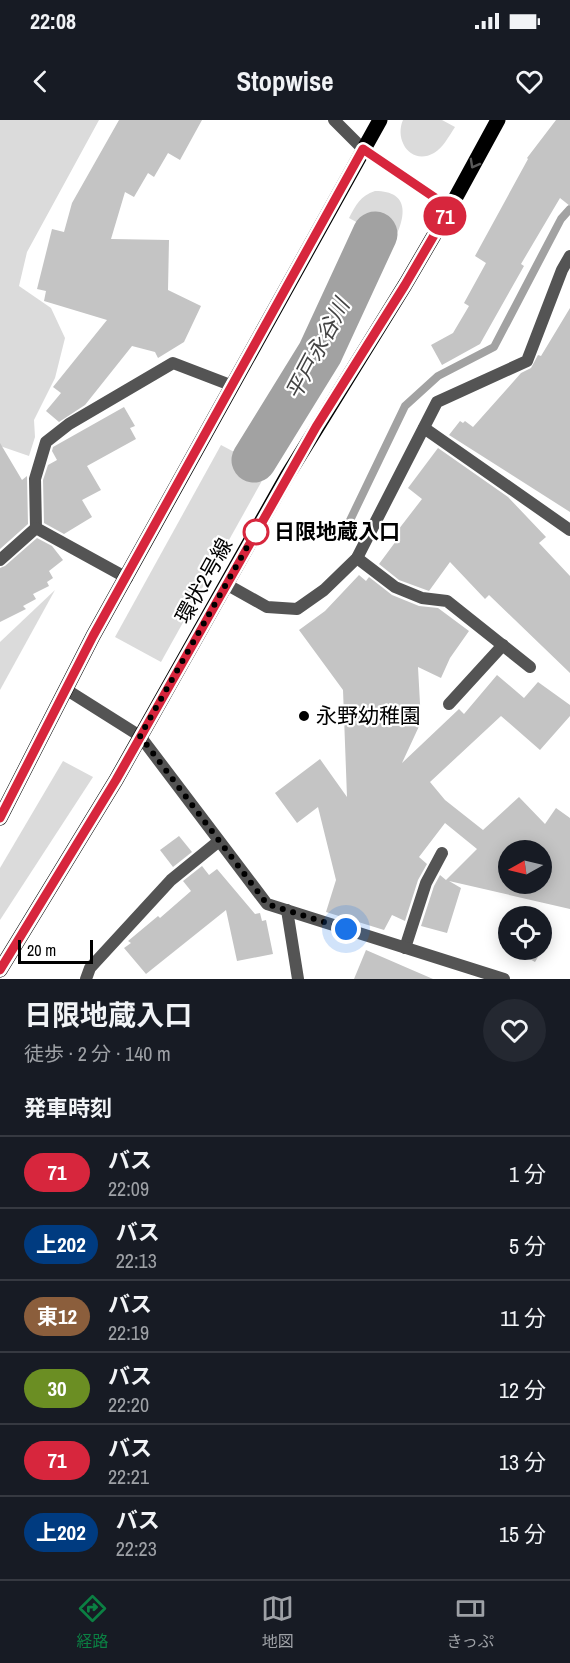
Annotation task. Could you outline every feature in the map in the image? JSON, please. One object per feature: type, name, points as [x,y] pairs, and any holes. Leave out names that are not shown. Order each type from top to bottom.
[{"type":"main road","points":[[0,818],[93,636],[380,120]]},
{"type":"main road","name":"環状2号線","points":[[0,970],[116,780],[310,437],[405,285],[498,120]]},
{"type":"street","points":[[334,120],[363,149],[450,208]]},
{"type":"street","points":[[226,584],[267,607],[297,609],[324,590],[357,558],[437,402],[526,361],[562,270],[570,256]]},
{"type":"street","points":[[0,560],[36,528],[35,479],[46,442],[69,424],[173,363],[233,386]]},
{"type":"street","points":[[424,428],[570,531]]},
{"type":"street","points":[[36,528],[127,578]]},
{"type":"street","points":[[357,558],[395,587],[422,598],[447,601],[530,667]]},
{"type":"street","points":[[449,704],[503,645]]},
{"type":"street","points":[[67,690],[140,736],[267,904],[504,979]]},
{"type":"street","points":[[86,979],[90,968],[171,880],[219,841]]},
{"type":"street","points":[[405,948],[426,884],[442,853]]},
{"type":"street","points":[[286,910],[298,979]]},
{"type":"shaded area","points":[[0,120],[99,120],[27,252],[19,286],[51,308],[65,338],[55,378],[34,420],[35,437],[29,456],[0,446]]},
{"type":"shaded area","points":[[403,120],[442,120],[455,127],[437,151],[426,156],[418,156],[406,149],[403,143],[401,128]]},
{"type":"shaded area","points":[[375,191],[387,192],[400,201],[403,215],[393,242],[349,218],[362,198]]},
{"type":"shaded area","points":[[221,445],[268,470],[161,662],[115,637]]},
{"type":"shaded area","points":[[55,590],[0,690],[0,642]]},
{"type":"shaded area","points":[[63,761],[93,777],[0,920],[0,868]]},
{"type":"building","points":[[119,120],[202,120],[180,160],[168,153],[154,177],[148,173],[134,197],[125,192],[111,239],[169,240],[168,290],[201,306],[184,342],[158,358],[155,352],[132,346],[85,405],[59,422],[46,411],[61,393],[53,387],[107,320],[44,301],[46,291],[37,289],[52,229],[64,232],[72,203]]},
{"type":"building","points":[[556,120],[570,120],[570,206],[560,198],[521,264],[524,266],[480,344],[442,365],[431,345],[453,333],[469,306],[464,303],[486,263],[475,256],[527,158]]},
{"type":"building","points":[[570,308],[570,512],[449,435],[460,421],[463,423],[465,421],[473,427],[521,373],[531,368],[538,355],[541,356]]},
{"type":"building","points":[[124,407],[135,426],[130,428],[136,439],[87,466],[101,490],[82,500],[92,517],[64,534],[44,523],[43,480],[48,465],[57,460],[52,451],[53,447]]},
{"type":"building","points":[[0,443],[22,480],[27,476],[28,524],[0,549]]},
{"type":"building","points":[[438,448],[508,497],[546,537],[539,543],[570,576],[570,673],[489,595],[485,599],[450,562],[429,591],[399,580],[379,564],[399,537],[395,534],[422,499],[408,488]]},
{"type":"building","points":[[37,538],[52,546],[63,560],[49,571],[53,578],[47,582],[49,586],[33,594],[36,599],[23,606],[26,609],[0,622],[0,568]]},
{"type":"building","points":[[359,575],[366,581],[369,577],[392,595],[419,606],[438,608],[469,631],[450,658],[441,678],[418,667],[421,722],[402,763],[459,709],[464,714],[497,675],[524,698],[538,682],[570,705],[570,716],[540,750],[501,716],[430,782],[445,800],[483,830],[519,797],[545,824],[556,808],[570,818],[570,909],[505,894],[552,894],[552,840],[498,840],[498,892],[449,881],[461,888],[447,933],[421,926],[440,875],[446,880],[477,849],[445,823],[419,857],[427,864],[418,880],[405,921],[392,915],[384,930],[326,912],[336,880],[318,807],[297,823],[275,793],[320,759],[347,797],[343,690],[299,630],[325,611]]},
{"type":"building","points":[[179,836],[192,852],[173,867],[160,850]]},
{"type":"building","points":[[202,866],[209,875],[217,869],[255,914],[260,913],[262,921],[266,920],[273,954],[237,961],[226,910],[146,974],[124,948],[131,943],[128,941],[158,916],[160,918],[191,891],[183,881]]},
{"type":"building","points":[[366,950],[433,979],[354,979]]},
{"type":"waterway","points":[[342,537],[405,406],[438,376],[494,347],[561,219],[570,209]]},
{"type":"waterway","name":"平戸永谷川","points":[[254,460],[320,353],[375,234]]},
{"type":"bus line","name":"71","points":[[0,818],[93,636],[363,149],[450,208],[287,476],[116,780],[0,970]]},
{"type":"place","name":"日限地蔵入口","points":[[256,532]]},
{"type":"place","name":"永野幼稚園","points":[[304,716]]},
{"type":"route","points":[[256,532],[259,526],[140,736],[267,904],[346,929]]}]
